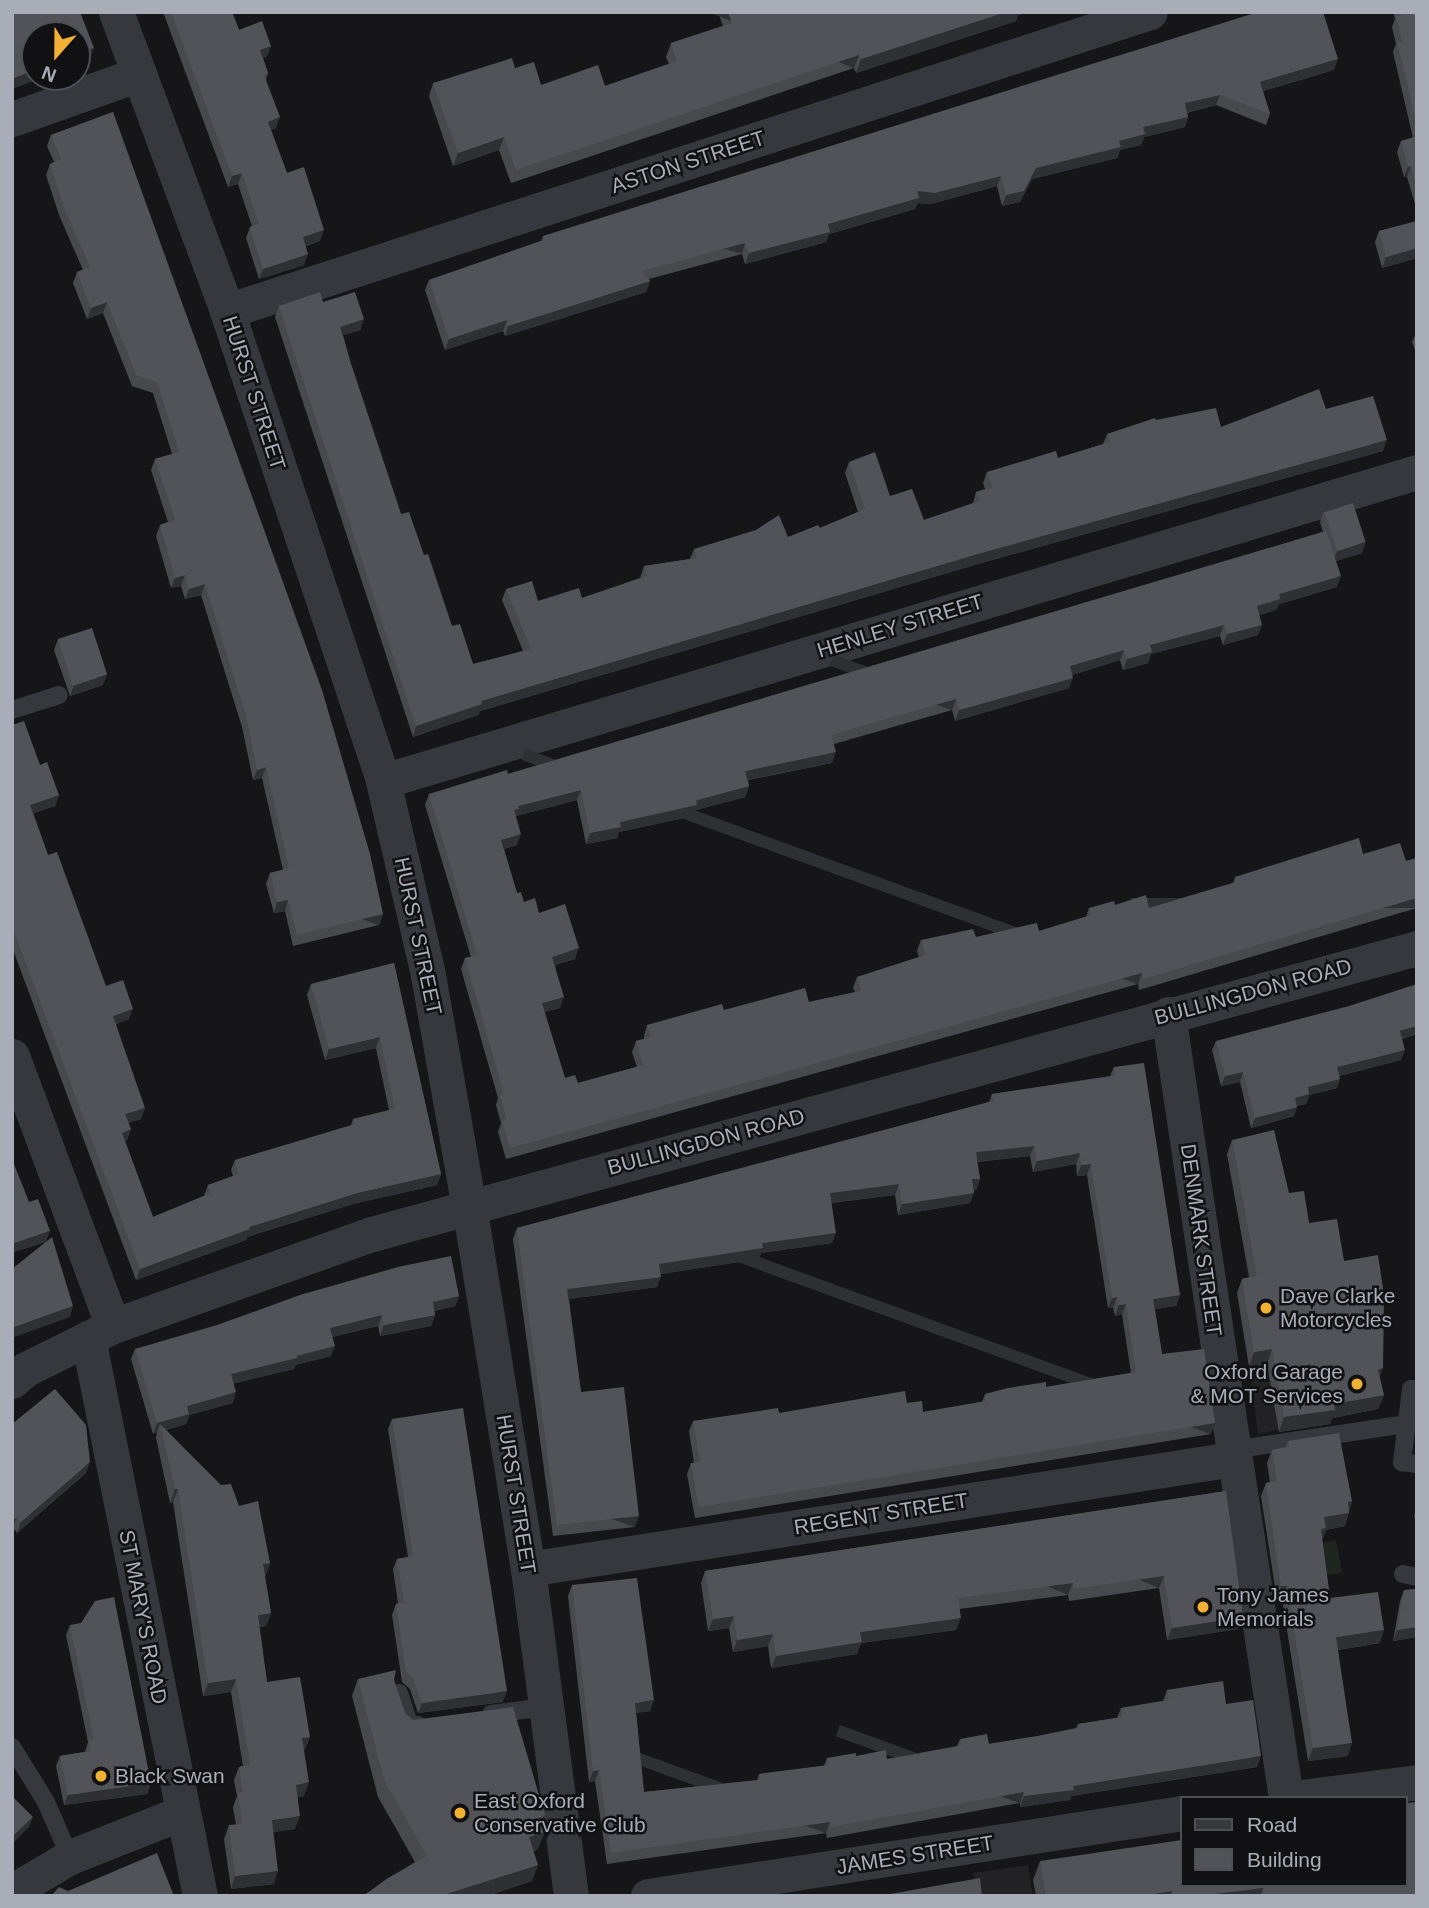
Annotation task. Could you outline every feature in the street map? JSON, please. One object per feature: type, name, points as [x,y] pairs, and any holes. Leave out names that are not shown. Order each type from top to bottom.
[{"type":"street","name":"HURST STREET","points":[[116,12],[227,311],[383,781],[428,975],[469,1208],[528,1569],[571,1896]]},
{"type":"street","name":"ASTON STREET","points":[[227,311],[1150,12]]},
{"type":"street","points":[[12,119],[139,74]]},
{"type":"street","name":"HENLEY STREET","points":[[383,781],[1417,472]]},
{"type":"street","name":"BULLINGDON ROAD","points":[[12,1381],[26,1369],[100,1332],[372,1234],[1417,948]]},
{"type":"street","name":"DENMARK STREET","points":[[1168,1014],[1286,1796]]},
{"type":"street","name":"ST MARY'S ROAD","points":[[12,1056],[100,1332],[181,1813],[200,1896]]},
{"type":"street","name":"REGENT STREET","points":[[528,1569],[1233,1454]]},
{"type":"street","points":[[1309,1796],[1417,1782]]},
{"type":"street","points":[[13,1896],[26,1882],[70,1857],[181,1813]]},
{"type":"street","name":"JAMES STREET","points":[[648,1896],[1180,1813]]},
{"type":"lane","points":[[12,710],[59,695]]},
{"type":"lane","points":[[1417,1390],[1411,1389],[1402,1462],[1417,1464]]},
{"type":"lane","points":[[1233,1454],[1407,1424]]},
{"type":"lane","points":[[400,1693],[410,1726],[437,1722]]},
{"type":"lane","points":[[478,1716],[546,1707]]},
{"type":"lane","points":[[12,1747],[46,1802],[70,1857]]},
{"type":"shaded area","points":[[1382,1341],[1378,1409],[1258,1434],[1249,1366]]},
{"type":"shaded area","points":[[1336,1540],[1342,1572],[1323,1576],[1316,1544]]},
{"type":"shaded area","points":[[1028,1865],[1033,1896],[977,1896],[973,1873]]},
{"type":"building","points":[[12,12],[80,12],[84,21],[21,21],[21,75],[12,79]]},
{"type":"building","points":[[171,12],[232,12],[239,30],[262,21],[271,46],[260,50],[268,73],[264,75],[280,117],[268,122],[287,173],[304,167],[324,230],[303,237],[308,254],[263,269],[250,227],[259,224],[242,173],[232,176]]},
{"type":"building","points":[[728,12],[1006,12],[861,59],[859,55],[516,170],[504,137],[458,153],[433,83],[512,58],[515,68],[534,62],[541,85],[598,65],[605,86],[677,61],[671,43],[732,23]]},
{"type":"building","points":[[1258,12],[1323,12],[1338,59],[1260,82],[1270,114],[1220,95],[1185,103],[1188,117],[1143,127],[1145,134],[1119,141],[1121,147],[1036,168],[1024,191],[1006,195],[1001,176],[935,193],[917,191],[919,198],[828,224],[830,232],[749,253],[745,243],[642,271],[650,281],[508,326],[507,320],[449,339],[429,280],[544,240],[543,236]]},
{"type":"building","points":[[1400,12],[1417,12],[1417,125],[1397,41],[1403,43],[1396,16],[1401,16]]},
{"type":"building","points":[[113,112],[322,690],[370,854],[383,914],[297,935],[288,900],[277,902],[270,873],[289,868],[266,767],[257,770],[246,716],[205,584],[189,589],[185,575],[175,578],[160,525],[175,520],[155,459],[179,452],[157,382],[136,375],[107,302],[91,308],[77,272],[90,267],[63,205],[50,164],[61,159],[51,135]]},
{"type":"building","points":[[1417,136],[1417,187],[1401,141]]},
{"type":"building","points":[[1417,221],[1417,248],[1386,257],[1379,231]]},
{"type":"building","points":[[320,292],[323,302],[355,292],[364,319],[340,327],[351,364],[401,514],[409,512],[424,555],[428,554],[452,626],[460,624],[473,664],[531,649],[506,589],[532,581],[538,601],[579,588],[582,598],[647,576],[644,566],[697,558],[694,549],[756,530],[779,515],[788,537],[818,525],[820,528],[865,509],[849,462],[875,452],[890,496],[912,489],[924,520],[980,501],[976,492],[993,488],[987,472],[1056,451],[1058,458],[1110,442],[1107,434],[1155,418],[1156,420],[1216,408],[1221,427],[1319,389],[1326,409],[1373,396],[1387,440],[981,553],[481,701],[482,704],[416,726],[279,306]]},
{"type":"building","points":[[1353,503],[1366,542],[1337,551],[1324,512]]},
{"type":"building","points":[[1326,531],[1341,576],[1279,594],[1280,599],[1257,606],[1262,625],[1227,634],[1224,625],[1150,645],[1152,652],[1127,659],[1124,650],[1070,666],[1073,678],[959,710],[956,699],[831,735],[836,752],[745,771],[749,786],[696,800],[697,805],[620,822],[621,827],[590,833],[581,790],[518,806],[519,809],[514,810],[521,834],[501,840],[517,893],[521,892],[524,902],[535,898],[539,913],[565,904],[579,948],[552,957],[564,997],[542,1003],[565,1078],[575,1075],[578,1083],[643,1065],[636,1041],[651,1037],[647,1025],[722,1004],[724,1010],[805,988],[809,1002],[861,991],[857,977],[926,955],[921,940],[973,929],[976,937],[1037,923],[1039,931],[1091,915],[1089,908],[1114,901],[1115,905],[1146,895],[1149,908],[1236,882],[1235,877],[1359,838],[1363,854],[1400,843],[1406,861],[1417,858],[1417,898],[1143,979],[1142,973],[510,1148],[502,1121],[507,1119],[500,1095],[504,1094],[465,958],[477,955],[429,794],[507,770],[508,774]]},
{"type":"building","points":[[92,628],[107,675],[73,686],[58,639]]},
{"type":"building","points":[[24,721],[40,765],[47,762],[59,795],[30,805],[48,855],[57,852],[106,986],[123,980],[133,1009],[113,1016],[145,1108],[125,1114],[131,1129],[122,1133],[153,1217],[211,1193],[208,1185],[239,1174],[235,1160],[355,1124],[353,1119],[395,1109],[380,1037],[329,1049],[311,984],[394,963],[441,1174],[357,1193],[249,1227],[250,1229],[140,1269],[12,926],[12,725]]},
{"type":"building","points":[[1417,984],[1417,1026],[1400,1031],[1405,1050],[1337,1067],[1340,1079],[1308,1087],[1309,1094],[1295,1098],[1297,1107],[1255,1118],[1243,1072],[1225,1076],[1216,1041],[1349,1006]]},
{"type":"building","points":[[1144,1063],[1180,1295],[1153,1299],[1162,1354],[1204,1349],[1215,1423],[699,1507],[691,1463],[700,1462],[693,1421],[778,1408],[779,1413],[905,1391],[907,1403],[922,1401],[923,1412],[986,1401],[985,1394],[1008,1388],[1046,1382],[1046,1387],[1136,1372],[1126,1304],[1119,1305],[1117,1297],[1112,1298],[1091,1164],[1081,1165],[1080,1153],[1037,1161],[1034,1146],[976,1152],[980,1179],[972,1179],[974,1193],[902,1204],[899,1184],[830,1193],[836,1233],[762,1243],[763,1248],[659,1264],[661,1277],[567,1289],[581,1392],[624,1387],[639,1516],[557,1525],[517,1228],[993,1101],[992,1094],[1115,1076],[1114,1067]]},
{"type":"building","points":[[1274,1130],[1289,1193],[1304,1191],[1309,1223],[1337,1219],[1344,1261],[1378,1255],[1384,1295],[1383,1368],[1378,1370],[1384,1395],[1334,1404],[1335,1410],[1284,1417],[1272,1349],[1254,1352],[1242,1279],[1257,1276],[1232,1140]]},
{"type":"building","points":[[12,1159],[29,1202],[38,1199],[50,1231],[12,1244]]},
{"type":"building","points":[[52,1237],[73,1306],[12,1328],[12,1269]]},
{"type":"building","points":[[451,1256],[459,1296],[433,1302],[435,1315],[384,1325],[382,1315],[330,1328],[335,1346],[231,1374],[236,1392],[187,1406],[189,1414],[157,1423],[135,1349],[217,1325],[300,1295],[398,1267]]},
{"type":"building","points":[[55,1389],[86,1425],[90,1462],[21,1522],[17,1517],[12,1521],[12,1424]]},
{"type":"building","points":[[463,1408],[507,1691],[422,1703],[413,1678],[406,1671],[396,1604],[404,1603],[397,1559],[413,1556],[392,1419]]},
{"type":"building","points":[[160,1424],[221,1485],[231,1484],[239,1506],[258,1501],[270,1563],[263,1564],[271,1613],[258,1615],[267,1682],[300,1677],[310,1737],[302,1738],[309,1782],[296,1785],[300,1816],[272,1820],[278,1871],[235,1876],[229,1825],[242,1824],[238,1793],[243,1792],[239,1767],[250,1765],[236,1679],[208,1683],[178,1489],[175,1489]]},
{"type":"building","points":[[1339,1433],[1352,1501],[1348,1502],[1349,1513],[1324,1517],[1326,1528],[1321,1529],[1330,1598],[1378,1592],[1384,1630],[1336,1637],[1352,1743],[1313,1748],[1287,1586],[1281,1586],[1266,1483],[1277,1481],[1272,1450],[1289,1447],[1288,1441]]},
{"type":"building","points":[[1226,1491],[1243,1617],[1172,1628],[1164,1576],[1073,1589],[1073,1583],[958,1598],[961,1618],[860,1632],[862,1642],[776,1656],[773,1634],[737,1640],[734,1616],[713,1619],[705,1571]]},
{"type":"building","points":[[637,1578],[654,1700],[635,1703],[644,1792],[760,1780],[759,1774],[828,1765],[827,1758],[856,1753],[856,1756],[886,1750],[887,1759],[961,1746],[960,1739],[987,1734],[989,1744],[1038,1736],[1079,1728],[1078,1724],[1122,1717],[1121,1708],[1169,1700],[1167,1690],[1223,1681],[1226,1704],[1253,1700],[1261,1756],[1073,1786],[1074,1790],[1024,1796],[1024,1792],[831,1827],[830,1822],[611,1853],[599,1770],[593,1771],[572,1585]]},
{"type":"building","points":[[1417,1589],[1417,1627],[1397,1630],[1404,1590]]},
{"type":"building","points":[[114,1597],[151,1783],[68,1795],[60,1756],[90,1751],[89,1741],[94,1740],[70,1625],[81,1623],[95,1601]]},
{"type":"building","name":"East Oxford Conservative Club","points":[[396,1670],[394,1680],[405,1713],[413,1720],[513,1707],[545,1815],[541,1816],[545,1832],[529,1837],[538,1865],[440,1896],[363,1896],[427,1856],[384,1780],[358,1679]]},
{"type":"building","points":[[12,1796],[33,1817],[12,1837]]},
{"type":"building","points":[[1417,1802],[1417,1896],[1264,1896],[1263,1888],[1196,1896],[1173,1896],[1172,1891],[1141,1896],[1046,1896],[1040,1861],[1180,1840],[1180,1887],[1408,1887],[1408,1803]]},
{"type":"building","points":[[157,1853],[174,1896],[51,1896],[59,1887],[68,1891]]},
{"type":"building","points":[[980,1878],[982,1896],[879,1896]]},
{"type":"place","name":"Dave Clarke Motorcycles","points":[[1266,1308]]},
{"type":"place","name":"Oxford Garage & MOT Services","points":[[1357,1384]]},
{"type":"place","name":"Tony James Memorials","points":[[1203,1607]]},
{"type":"place","name":"Black Swan","points":[[101,1776]]},
{"type":"place","name":"East Oxford Conservative Club","points":[[460,1813]]}]
